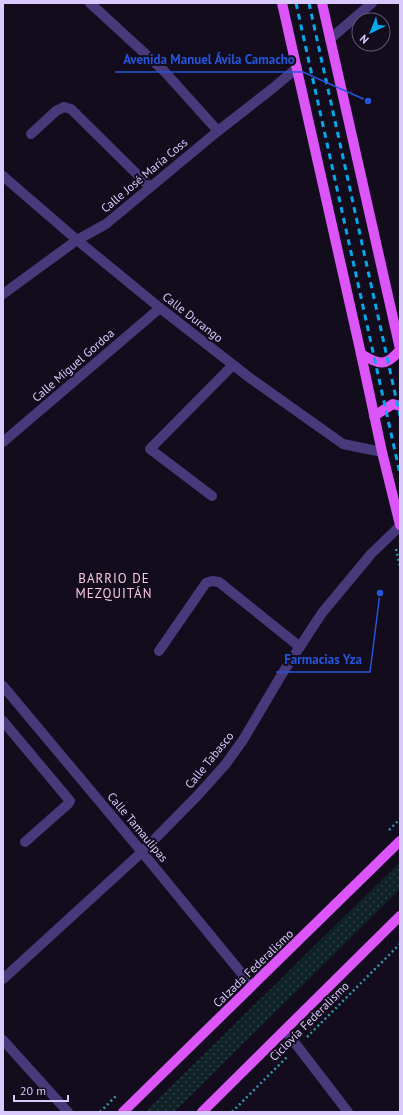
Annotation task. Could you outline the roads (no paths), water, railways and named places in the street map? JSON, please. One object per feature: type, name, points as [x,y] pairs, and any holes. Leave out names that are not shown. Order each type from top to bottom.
[{"type":"main road","points":[[282,3],[382,452],[400,525]]},
{"type":"main road","points":[[322,3],[400,349],[393,358],[383,363],[372,361],[361,354]]},
{"type":"main road","points":[[374,416],[393,404],[400,406]]},
{"type":"main road","name":"Calzada Federalismo","points":[[123,1112],[400,841]]},
{"type":"main road","points":[[202,1112],[400,916]]},
{"type":"street","points":[[90,3],[164,71],[218,130]]},
{"type":"street","points":[[330,39],[372,3]]},
{"type":"street","name":"Calle José María Coss","points":[[3,294],[77,240],[106,224],[218,130],[297,68]]},
{"type":"street","points":[[32,134],[56,111],[64,107],[71,109],[150,187]]},
{"type":"street","name":"Calle Durango","points":[[3,176],[77,240],[160,308],[250,378],[343,444],[382,452]]},
{"type":"street","name":"Calle Miguel Gordoa","points":[[3,442],[160,308]]},
{"type":"street","points":[[212,496],[150,449],[233,365]]},
{"type":"street","name":"Calle Tabasco","points":[[3,979],[142,852],[225,765],[243,740],[267,698],[322,613],[366,560],[400,525]]},
{"type":"street","points":[[159,651],[206,583],[212,581],[219,582],[300,647]]},
{"type":"street","name":"Calle Tamaulipas","points":[[3,686],[252,986]]},
{"type":"street","points":[[3,721],[70,801],[25,842]]},
{"type":"street","points":[[284,1030],[348,1112]]},
{"type":"street","points":[[3,1040],[68,1112]]},
{"type":"railway","points":[[296,3],[400,474]]},
{"type":"railway","points":[[309,3],[400,416]]},
{"type":"place","name":"Avenida Manuel Ávila Camacho","points":[[368,101]]},
{"type":"place","name":"Farmacias Yza","points":[[380,593]]},
{"type":"district","name":"BARRIO DE MEZQUITÁN","points":[[114,586]]}]
